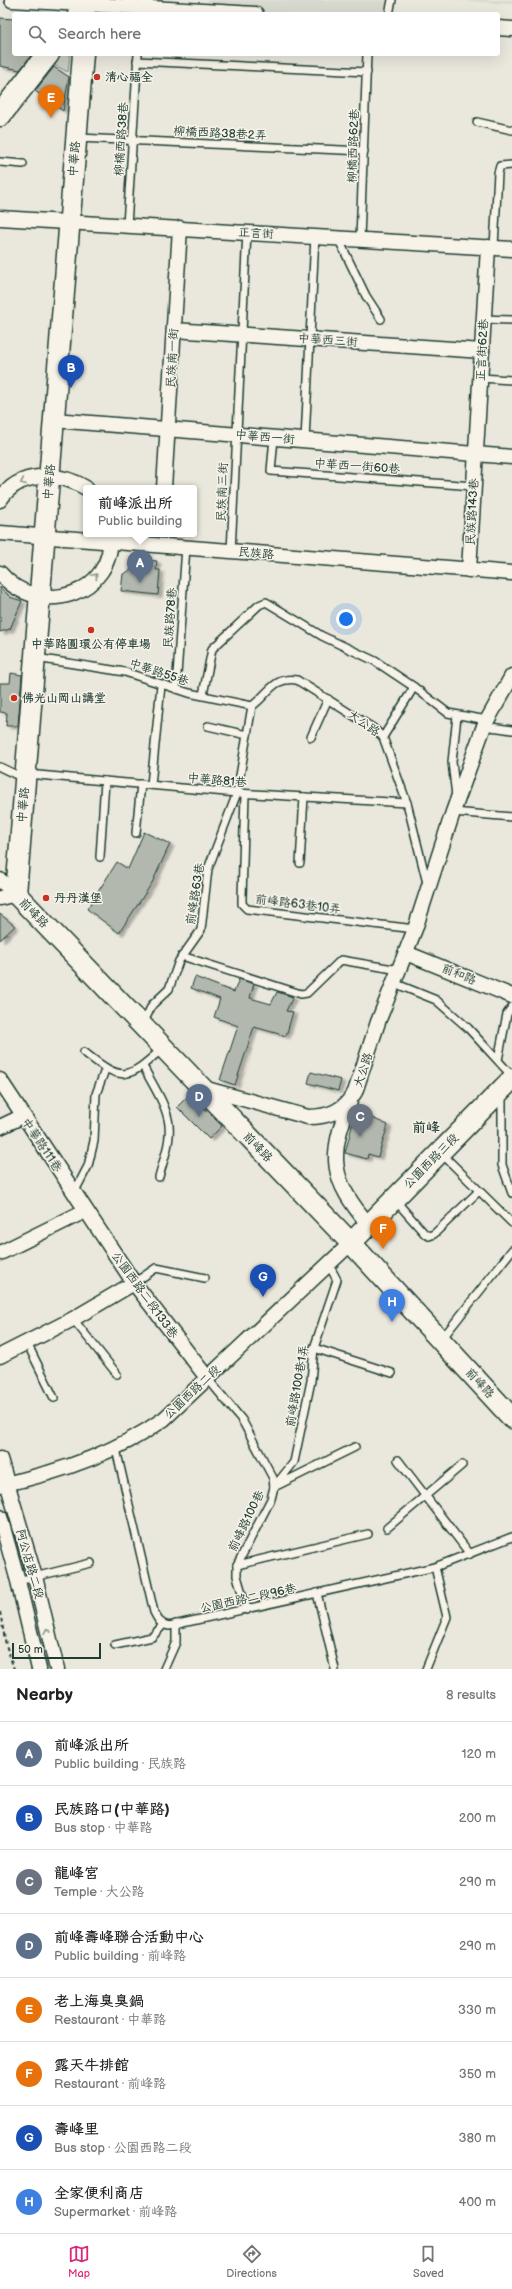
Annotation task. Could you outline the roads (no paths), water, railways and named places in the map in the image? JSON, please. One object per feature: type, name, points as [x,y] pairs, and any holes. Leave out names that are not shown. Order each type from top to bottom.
[{"type":"main road","points":[[0,115],[46,56]]},
{"type":"main road","name":"中華路","points":[[8,896],[25,777],[83,56]]},
{"type":"main road","name":"前峰路","points":[[8,896],[142,1026],[201,1087],[351,1243],[512,1418]]},
{"type":"main road","name":"公園西路三段","points":[[351,1243],[509,1082]]},
{"type":"street","points":[[12,0],[86,8],[179,12]]},
{"type":"street","points":[[500,28],[512,29]]},
{"type":"street","name":"正言街","points":[[0,218],[512,249]]},
{"type":"street","name":"民族南一街","points":[[164,485],[180,228]]},
{"type":"street","name":"正言街62巷","points":[[476,454],[484,318],[491,247]]},
{"type":"street","name":"中華西三街","points":[[174,330],[482,351]]},
{"type":"street","name":"中華西一街","points":[[54,420],[512,457]]},
{"type":"street","name":"民族路143巷","points":[[469,570],[476,454]]},
{"type":"street","points":[[0,500],[17,484],[35,477],[49,475],[73,480],[83,486]]},
{"type":"street","name":"民族路","points":[[0,533],[161,540],[186,547],[512,573]]},
{"type":"street","points":[[0,573],[9,584],[25,594],[39,598],[63,597],[81,590],[96,577],[106,561],[111,538]]},
{"type":"street","name":"大公路","points":[[201,1087],[308,1117],[323,1117],[337,1112],[350,1101],[355,1092],[378,1022],[415,929],[455,807],[486,723],[507,694],[512,676]]},
{"type":"street","name":"前峰路","points":[[0,880],[8,896]]},
{"type":"street","name":"前和路","points":[[406,953],[512,996]]},
{"type":"street","name":"中華路111巷","points":[[0,1080],[85,1210]]},
{"type":"street","points":[[350,1101],[340,1126],[334,1163],[339,1180],[357,1211],[369,1225]]},
{"type":"street","points":[[0,1128],[23,1116]]},
{"type":"street","points":[[0,1253],[85,1210]]},
{"type":"street","name":"公園西路二段133巷","points":[[85,1210],[134,1283],[208,1379]]},
{"type":"street","name":"公園西路二段","points":[[3,1484],[116,1449],[142,1435],[164,1419],[208,1379],[328,1263],[351,1243]]},
{"type":"street","points":[[0,1356],[73,1319],[134,1283]]},
{"type":"street","name":"阿公店路二段","points":[[0,1459],[3,1484],[35,1577],[56,1666]]},
{"type":"street","name":"阿公店路二段","points":[[0,1517],[18,1581],[38,1669]]},
{"type":"street","points":[[38,1669],[56,1666]]},
{"type":"lane","points":[[389,12],[392,0]]},
{"type":"lane","name":"柳橋西路62巷","points":[[360,239],[368,56]]},
{"type":"lane","points":[[137,58],[367,72]]},
{"type":"lane","name":"柳橋西路38巷","points":[[127,225],[137,58]]},
{"type":"lane","points":[[477,122],[512,130]]},
{"type":"lane","name":"柳橋西路38巷2弄","points":[[76,138],[364,151]]},
{"type":"lane","points":[[0,162],[23,164]]},
{"type":"lane","points":[[491,247],[498,173],[500,166],[512,165]]},
{"type":"lane","name":"民族南三街","points":[[231,551],[247,232]]},
{"type":"lane","points":[[305,440],[315,236]]},
{"type":"lane","points":[[338,238],[366,296],[381,319]]},
{"type":"lane","points":[[484,318],[512,320]]},
{"type":"lane","points":[[480,378],[512,380]]},
{"type":"lane","name":"中華西一街60巷","points":[[274,438],[271,471],[474,486]]},
{"type":"lane","name":"民族路78巷","points":[[176,689],[186,547]]},
{"type":"lane","points":[[203,695],[212,649],[259,605],[266,602],[322,636],[375,661],[414,687],[448,713],[512,730]]},
{"type":"lane","name":"中華路55巷","points":[[34,658],[125,672],[161,685],[252,706]]},
{"type":"lane","name":"大公路","points":[[252,706],[275,682],[282,680],[296,680],[328,699],[383,737],[407,803],[429,889]]},
{"type":"lane","points":[[152,785],[161,685]]},
{"type":"lane","points":[[383,737],[414,687]]},
{"type":"lane","points":[[311,737],[328,699]]},
{"type":"lane","name":"前峰路63巷","points":[[142,1026],[152,1005],[169,989],[182,956],[201,930],[208,869],[237,793],[252,706]]},
{"type":"lane","points":[[457,716],[452,762],[455,807],[512,817]]},
{"type":"lane","points":[[208,726],[247,736]]},
{"type":"lane","points":[[0,767],[25,777]]},
{"type":"lane","name":"中華路81巷","points":[[25,777],[105,781],[246,794],[407,803]]},
{"type":"lane","points":[[100,857],[105,781]]},
{"type":"lane","points":[[136,833],[140,784]]},
{"type":"lane","name":"前峰路63巷10弄","points":[[246,794],[242,904],[247,909],[415,929]]},
{"type":"lane","points":[[300,863],[304,797]]},
{"type":"lane","points":[[182,956],[301,994],[307,993],[342,960],[399,970]]},
{"type":"lane","points":[[394,984],[436,1000],[468,1028],[498,1060],[509,1082],[502,1165],[512,1193]]},
{"type":"lane","points":[[498,1060],[507,1014],[512,1007]]},
{"type":"lane","points":[[84,1052],[106,1070],[131,1074],[143,1066],[163,1048]]},
{"type":"lane","points":[[143,1066],[164,1108],[169,1125],[169,1137],[159,1177]]},
{"type":"lane","points":[[74,1193],[81,1181],[90,1159],[94,1140],[96,1094],[106,1070]]},
{"type":"lane","points":[[440,1152],[512,1223]]},
{"type":"lane","points":[[394,1199],[425,1234],[429,1236],[434,1234],[479,1191]]},
{"type":"lane","points":[[440,1341],[512,1250]]},
{"type":"lane","name":"前峰路100巷1弄","points":[[274,1487],[294,1462],[311,1381],[314,1348],[337,1280],[328,1263]]},
{"type":"lane","points":[[134,1283],[156,1268],[205,1278]]},
{"type":"lane","points":[[73,1319],[117,1374]]},
{"type":"lane","points":[[27,1343],[54,1398]]},
{"type":"lane","points":[[314,1348],[392,1373]]},
{"type":"lane","points":[[208,1379],[242,1420],[269,1468],[274,1487],[355,1447]]},
{"type":"lane","points":[[115,1645],[152,1637],[163,1625],[158,1620],[154,1612],[116,1449]]},
{"type":"lane","points":[[398,1460],[470,1554]]},
{"type":"lane","points":[[387,1528],[462,1464]]},
{"type":"lane","name":"前峰路100巷","points":[[247,1610],[237,1576],[237,1565],[271,1499],[274,1487]]},
{"type":"lane","points":[[237,1565],[368,1534]]},
{"type":"lane","name":"公園西路二段96巷","points":[[163,1625],[176,1624],[247,1610],[435,1567],[512,1538]]},
{"type":"lane","points":[[18,1581],[90,1563]]},
{"type":"lane","points":[[426,1669],[447,1617],[435,1567]]},
{"type":"lane","points":[[317,1593],[335,1669]]},
{"type":"lane","points":[[164,1669],[176,1642],[176,1624]]},
{"type":"place","name":"清心福全","points":[[97,77]]},
{"type":"place","name":"老上海臭臭鍋","points":[[51,118]]},
{"type":"place","name":"民族路口(中華路)","points":[[71,388]]},
{"type":"place","name":"前峰派出所","points":[[140,583]]},
{"type":"place","name":"中華路圓環公有停車場","points":[[91,630]]},
{"type":"place","name":"佛光山岡山講堂","points":[[14,698]]},
{"type":"place","name":"丹丹漢堡","points":[[46,898]]},
{"type":"place","name":"前峰壽峰聯合活動中心","points":[[199,1117]]},
{"type":"place","name":"龍峰宮","points":[[360,1137]]},
{"type":"place","name":"露天牛排館","points":[[383,1249]]},
{"type":"place","name":"壽峰里","points":[[263,1297]]},
{"type":"place","name":"全家便利商店","points":[[392,1322]]},
{"type":"district","name":"前峰","points":[[426,1127]]}]
